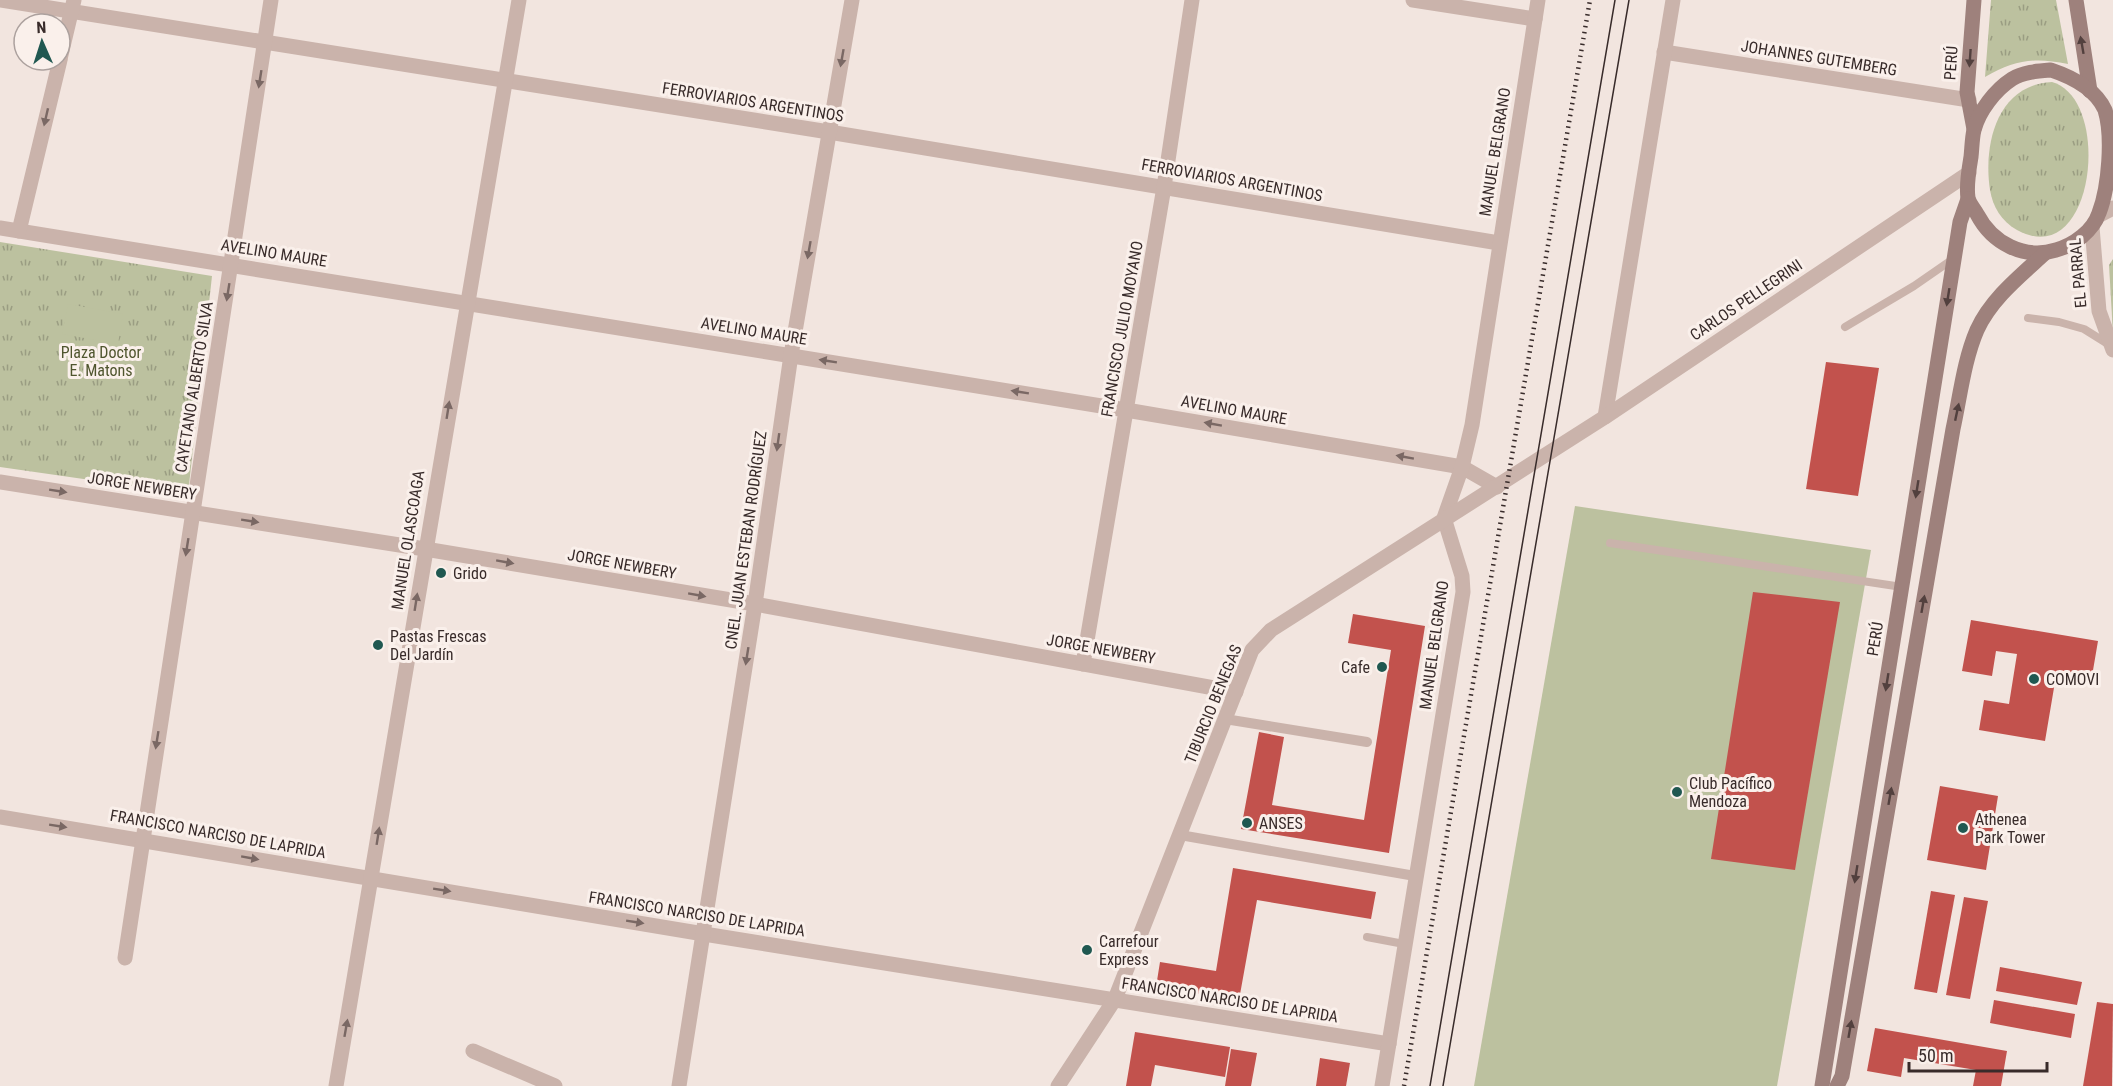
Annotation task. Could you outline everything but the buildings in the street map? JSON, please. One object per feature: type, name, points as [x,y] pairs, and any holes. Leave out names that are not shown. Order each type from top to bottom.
[{"type":"main road","name":"PERÚ","points":[[1974,0],[1967,92],[1974,129]]},
{"type":"main road","points":[[2076,0],[2090,90]]},
{"type":"main road","points":[[2051,70],[2066,75],[2090,90],[2109,113],[2110,165],[2105,196],[2095,221],[2076,241],[2044,254],[2022,252],[1998,241],[1982,225],[1968,199],[1974,129],[1984,109],[1997,92],[2012,79],[2024,74],[2051,70]]},
{"type":"main road","name":"PERÚ","points":[[1822,1086],[1954,258],[1960,222],[1968,199]]},
{"type":"main road","points":[[1837,1086],[1842,1076],[1951,441],[1967,365],[1977,330],[1993,304],[2044,254]]},
{"type":"street","name":"FERROVIARIOS ARGENTINOS","points":[[0,0],[73,6],[266,42],[1499,243]]},
{"type":"street","name":"CAYETANO ALBERTO SILVA","points":[[125,958],[271,0]]},
{"type":"street","name":"MANUEL OLASCOAGA","points":[[336,1086],[466,302],[519,0]]},
{"type":"street","name":"CNEL. JUAN ESTEBAN RODRÍGUEZ","points":[[679,1086],[756,604],[791,355],[852,0]]},
{"type":"street","name":"FRANCISCO JULIO MOYANO","points":[[1083,664],[1164,187],[1192,0]]},
{"type":"street","points":[[1413,0],[1535,19]]},
{"type":"street","name":"MANUEL BELGRANO","points":[[1382,1086],[1462,592],[1462,576],[1444,518],[1462,467],[1472,425],[1538,0]]},
{"type":"street","points":[[1605,417],[1673,0]]},
{"type":"street","name":"JOHANNES GUTEMBERG","points":[[1664,51],[1969,100]]},
{"type":"street","points":[[19,231],[57,72]]},
{"type":"street","name":"CARLOS PELLEGRINI","points":[[1544,456],[1969,173]]},
{"type":"street","points":[[2095,221],[2113,208]]},
{"type":"street","name":"EL PARRAL","points":[[2095,221],[2099,311],[2111,347]]},
{"type":"street","name":"AVELINO MAURE","points":[[0,228],[791,355],[1462,467],[1497,487]]},
{"type":"street","name":"TIBURCIO BENEGAS","points":[[1058,1086],[1115,999],[1252,650],[1271,630],[1544,456]]},
{"type":"street","name":"JORGE NEWBERY","points":[[0,482],[756,604],[1236,692]]},
{"type":"street","points":[[1225,719],[1367,742]]},
{"type":"street","name":"FRANCISCO NARCISO DE LAPRIDA","points":[[0,817],[704,934],[1389,1044]]},
{"type":"street","points":[[1180,835],[1415,876]]},
{"type":"street","points":[[473,1051],[555,1086]]},
{"type":"lane","points":[[1845,327],[1954,258]]},
{"type":"lane","points":[[2028,318],[2059,322],[2084,329],[2111,347]]},
{"type":"lane","points":[[1610,543],[1902,587]]},
{"type":"lane","points":[[1367,938],[1404,944]]},
{"type":"green space","points":[[1991,0],[2056,0],[2068,64],[2025,61],[1985,77]]},
{"type":"green space","points":[[2052,82],[2071,95],[2083,118],[2088,148],[2087,178],[2078,207],[2064,227],[2043,237],[2017,230],[1999,213],[1990,190],[1989,154],[1992,136],[2006,105],[2018,94],[2033,86]]},
{"type":"green space","name":"Plaza Doctor E. Matons","points":[[0,242],[212,276],[188,494],[0,467]]},
{"type":"green space","points":[[2113,259],[2113,334],[2109,265]]},
{"type":"green space","points":[[68,304],[123,314],[118,344],[62,334]]},
{"type":"green space","name":"Club Pacífico Mendoza","points":[[1575,506],[1871,550],[1777,1086],[1474,1086]]},
{"type":"tram line","points":[[1430,1086],[1615,0]]},
{"type":"tram line","points":[[1443,1086],[1629,0]]},
{"type":"railway","points":[[1404,1086],[1590,0]]},
{"type":"place","name":"Grido","points":[[441,573]]},
{"type":"place","name":"Pastas Frescas Del Jardín","points":[[378,645]]},
{"type":"place","name":"Cafe","points":[[1382,667]]},
{"type":"place","name":"COMOVI","points":[[2034,679]]},
{"type":"place","name":"Club Pacífico Mendoza","points":[[1677,792]]},
{"type":"place","name":"ANSES","points":[[1247,823]]},
{"type":"place","name":"Athenea Park Tower","points":[[1963,828]]},
{"type":"place","name":"Carrefour Express","points":[[1087,950]]}]
